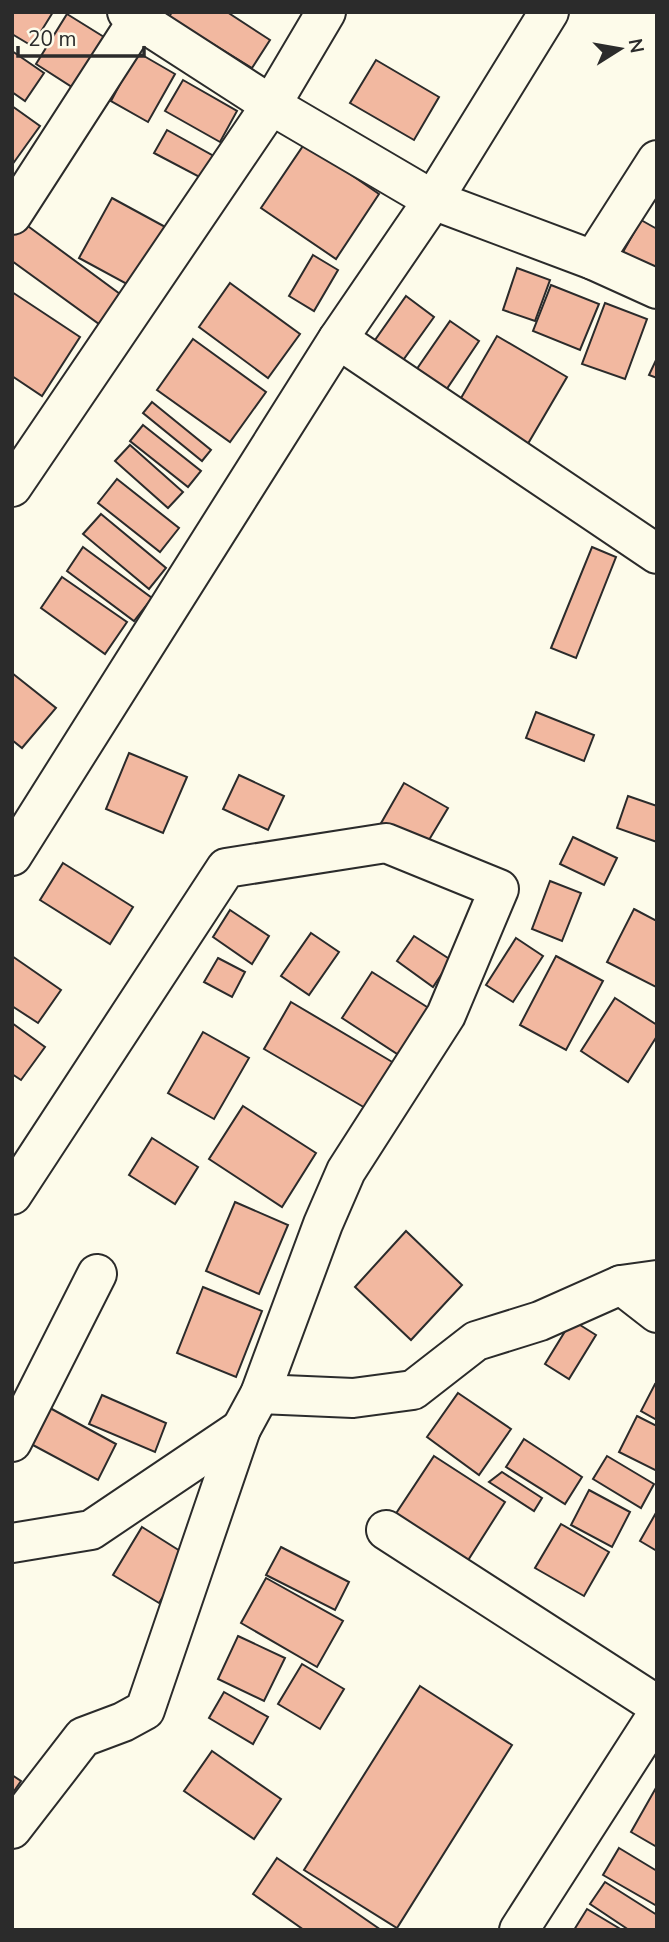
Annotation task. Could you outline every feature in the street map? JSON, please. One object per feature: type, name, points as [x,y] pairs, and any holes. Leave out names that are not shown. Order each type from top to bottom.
[{"type":"street","points":[[12,487],[271,104],[326,12]]},
{"type":"street","points":[[12,856],[338,340],[433,200],[549,12]]},
{"type":"street","points":[[12,215],[136,15],[271,104],[433,200],[593,260],[657,289]]},
{"type":"street","points":[[593,260],[657,160]]},
{"type":"street","points":[[338,340],[657,554]]},
{"type":"street","points":[[12,1195],[226,868],[386,843],[499,889],[446,1015],[346,1171],[323,1224],[260,1394],[241,1429],[145,1710],[123,1722],[83,1737],[12,1829]]},
{"type":"street","points":[[12,1442],[97,1274]]},
{"type":"street","points":[[260,1394],[354,1398],[413,1391],[476,1341],[540,1321],[639,1283],[657,1313]]},
{"type":"street","points":[[12,1543],[91,1530],[241,1429]]},
{"type":"street","points":[[386,1530],[657,1705]]},
{"type":"street","points":[[519,1930],[657,1715]]},
{"type":"building","points":[[12,12],[53,12],[32,46],[12,34]]},
{"type":"building","points":[[172,12],[227,12],[270,40],[252,68],[169,17]]},
{"type":"building","points":[[67,14],[104,37],[72,87],[36,64]]},
{"type":"building","points":[[12,51],[44,73],[25,101],[12,92]]},
{"type":"building","points":[[137,52],[175,74],[148,122],[111,101]]},
{"type":"building","points":[[376,60],[439,97],[414,140],[350,103]]},
{"type":"building","points":[[183,80],[237,111],[220,142],[165,111]]},
{"type":"building","points":[[12,106],[40,126],[12,165]]},
{"type":"building","points":[[167,130],[219,159],[207,181],[154,153]]},
{"type":"building","points":[[305,143],[379,194],[336,259],[261,208]]},
{"type":"building","points":[[112,198],[169,229],[136,289],[79,258]]},
{"type":"building","points":[[641,220],[657,229],[657,271],[623,252]]},
{"type":"building","points":[[21,221],[120,294],[99,324],[12,261],[12,232]]},
{"type":"building","points":[[313,255],[338,270],[314,311],[289,296]]},
{"type":"building","points":[[517,268],[550,280],[535,321],[503,310]]},
{"type":"building","points":[[230,283],[300,334],[268,378],[199,327]]},
{"type":"building","points":[[551,285],[599,304],[580,350],[533,331]]},
{"type":"building","points":[[12,292],[80,337],[42,396],[12,376]]},
{"type":"building","points":[[406,296],[434,317],[396,370],[368,350]]},
{"type":"building","points":[[605,303],[647,319],[625,379],[582,364]]},
{"type":"building","points":[[450,321],[479,341],[442,396],[412,376]]},
{"type":"building","points":[[497,336],[567,377],[526,447],[457,405]]},
{"type":"building","points":[[193,339],[266,392],[230,442],[157,390]]},
{"type":"building","points":[[657,358],[657,378],[649,375]]},
{"type":"building","points":[[152,402],[211,450],[202,461],[143,413]]},
{"type":"building","points":[[143,425],[201,471],[188,487],[130,441]]},
{"type":"building","points":[[130,445],[183,492],[168,508],[115,461]]},
{"type":"building","points":[[117,479],[179,528],[160,552],[98,503]]},
{"type":"building","points":[[101,514],[166,568],[149,589],[83,534]]},
{"type":"building","points":[[83,547],[152,598],[134,621],[67,571]]},
{"type":"building","points":[[592,547],[616,557],[576,658],[551,648]]},
{"type":"building","points":[[62,577],[127,622],[105,654],[41,608]]},
{"type":"building","points":[[12,673],[56,708],[22,748],[12,740]]},
{"type":"building","points":[[536,712],[594,735],[584,761],[526,738]]},
{"type":"building","points":[[129,753],[187,777],[163,833],[106,809]]},
{"type":"building","points":[[239,775],[284,796],[268,830],[223,809]]},
{"type":"building","points":[[404,783],[448,808],[423,850],[380,825]]},
{"type":"building","points":[[628,796],[657,806],[657,842],[617,828]]},
{"type":"building","points":[[573,837],[617,858],[604,885],[560,864]]},
{"type":"building","points":[[63,863],[133,907],[110,944],[40,900]]},
{"type":"building","points":[[550,881],[581,893],[562,941],[532,929]]},
{"type":"building","points":[[634,909],[657,921],[656,987],[607,962]]},
{"type":"building","points":[[230,910],[269,936],[252,964],[213,937]]},
{"type":"building","points":[[311,933],[339,952],[309,995],[281,976]]},
{"type":"building","points":[[414,936],[451,960],[433,987],[397,961]]},
{"type":"building","points":[[516,938],[543,956],[513,1002],[486,985]]},
{"type":"building","points":[[12,956],[61,990],[38,1023],[12,1006]]},
{"type":"building","points":[[556,956],[603,981],[566,1050],[520,1025]]},
{"type":"building","points":[[218,958],[245,972],[232,997],[204,982]]},
{"type":"building","points":[[372,972],[438,1014],[408,1061],[342,1018]]},
{"type":"building","points":[[615,998],[657,1025],[657,1036],[628,1082],[581,1051]]},
{"type":"building","points":[[291,1002],[394,1063],[367,1109],[264,1049]]},
{"type":"building","points":[[12,1023],[45,1047],[21,1080],[12,1074]]},
{"type":"building","points":[[203,1032],[249,1058],[214,1119],[168,1093]]},
{"type":"building","points":[[243,1106],[316,1153],[282,1207],[209,1159]]},
{"type":"building","points":[[152,1138],[198,1167],[175,1204],[129,1175]]},
{"type":"building","points":[[235,1202],[288,1225],[259,1294],[206,1271]]},
{"type":"building","points":[[406,1231],[462,1285],[411,1340],[355,1287]]},
{"type":"building","points":[[203,1287],[262,1311],[236,1377],[177,1353]]},
{"type":"building","points":[[572,1320],[596,1335],[569,1379],[545,1364]]},
{"type":"building","points":[[655,1384],[657,1385],[657,1420],[641,1411]]},
{"type":"building","points":[[458,1393],[511,1429],[479,1475],[427,1437]]},
{"type":"building","points":[[102,1395],[166,1423],[155,1452],[89,1424]]},
{"type":"building","points":[[50,1408],[116,1444],[98,1480],[31,1444]]},
{"type":"building","points":[[637,1416],[657,1426],[657,1471],[619,1452]]},
{"type":"building","points":[[524,1439],[582,1477],[565,1504],[506,1467]]},
{"type":"building","points":[[434,1456],[505,1502],[465,1565],[393,1518]]},
{"type":"building","points":[[607,1456],[654,1484],[641,1508],[593,1479]]},
{"type":"building","points":[[502,1472],[542,1498],[534,1511],[489,1482]]},
{"type":"building","points":[[589,1490],[630,1512],[612,1547],[571,1525]]},
{"type":"building","points":[[657,1511],[657,1551],[640,1541]]},
{"type":"building","points":[[561,1524],[609,1552],[584,1596],[535,1568]]},
{"type":"building","points":[[142,1527],[188,1556],[159,1603],[113,1575]]},
{"type":"building","points":[[281,1547],[349,1582],[335,1610],[266,1575]]},
{"type":"building","points":[[266,1578],[343,1621],[317,1667],[241,1623]]},
{"type":"building","points":[[238,1636],[285,1658],[264,1701],[218,1679]]},
{"type":"building","points":[[302,1664],[344,1689],[320,1729],[278,1704]]},
{"type":"building","points":[[420,1686],[512,1745],[397,1928],[304,1870]]},
{"type":"building","points":[[224,1692],[268,1717],[253,1744],[209,1718]]},
{"type":"building","points":[[212,1751],[281,1799],[254,1839],[184,1791]]},
{"type":"building","points":[[12,1775],[21,1781],[12,1794]]},
{"type":"building","points":[[657,1786],[657,1847],[631,1832]]},
{"type":"building","points":[[619,1848],[657,1871],[657,1906],[603,1875]]},
{"type":"building","points":[[277,1858],[381,1930],[304,1930],[253,1894]]},
{"type":"building","points":[[605,1882],[657,1915],[657,1930],[629,1930],[590,1904]]},
{"type":"building","points":[[587,1909],[622,1930],[574,1930]]}]
